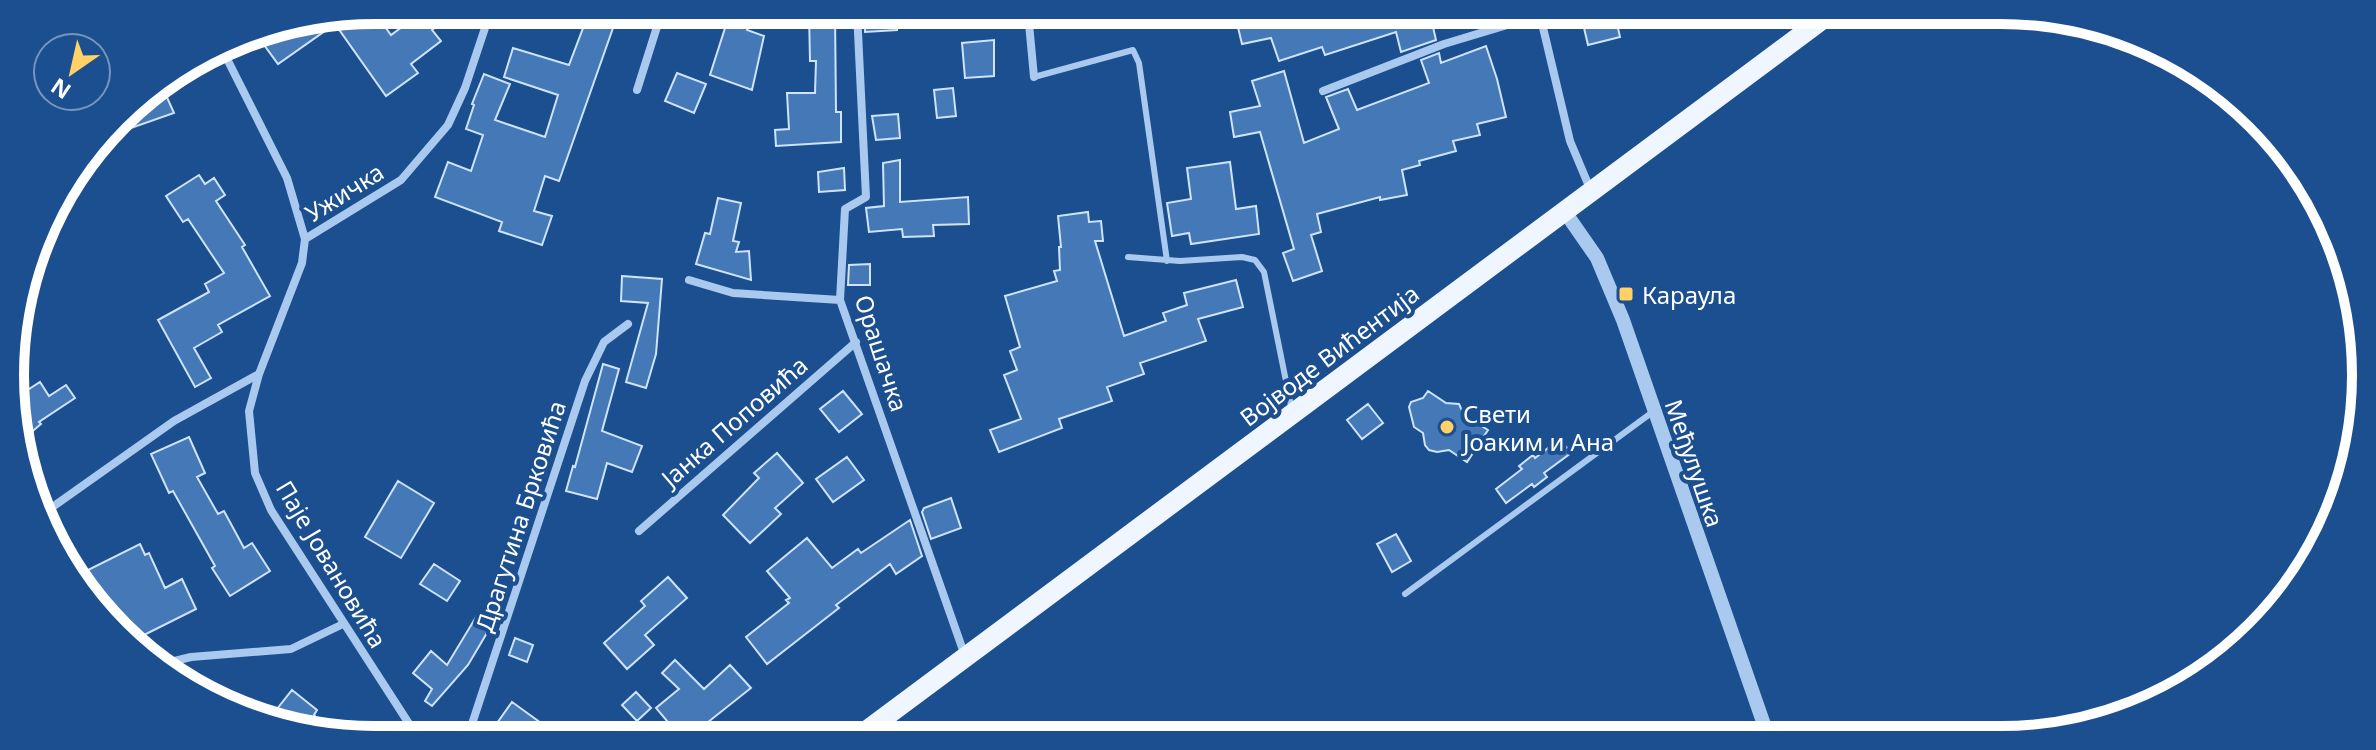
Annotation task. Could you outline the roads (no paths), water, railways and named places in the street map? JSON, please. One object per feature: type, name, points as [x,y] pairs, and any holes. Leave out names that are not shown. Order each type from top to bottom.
[{"type":"main road","name":"Војводе Вићентија","points":[[873,726],[1565,212],[1801,24]]},
{"type":"street","name":"Ужичка","points":[[305,239],[401,180],[448,125],[465,88],[486,24]]},
{"type":"street","points":[[637,90],[658,24]]},
{"type":"street","name":"Орашачка","points":[[858,24],[866,197],[845,209],[840,300],[965,657]]},
{"type":"street","points":[[1029,24],[1034,77]]},
{"type":"street","points":[[1323,91],[1444,44],[1510,24]]},
{"type":"street","points":[[1542,24],[1570,141],[1591,192]]},
{"type":"street","name":"Паје Јовановића","points":[[226,57],[287,178],[305,239],[302,263],[259,374],[249,411],[255,473],[271,510],[410,726]]},
{"type":"street","name":"Међулушка","points":[[1565,212],[1597,258],[1623,320],[1764,726]]},
{"type":"street","points":[[689,280],[733,293],[840,300]]},
{"type":"street","name":"Драгутина Брковића","points":[[471,726],[585,381],[604,342],[628,324]]},
{"type":"street","name":"Јанка Поповића","points":[[639,531],[856,342]]},
{"type":"street","points":[[51,508],[174,421],[259,374]]},
{"type":"street","points":[[173,661],[191,657],[291,649],[343,624]]},
{"type":"lane","points":[[1034,77],[1133,50],[1139,63],[1167,261]]},
{"type":"lane","points":[[1128,257],[1167,261],[1242,257],[1261,265],[1293,414]]},
{"type":"lane","points":[[1405,594],[1654,411]]},
{"type":"place","name":"Караула","points":[[1626,294]]},
{"type":"place","name":"Свети Јоаким и Ана","points":[[1447,427]]}]
